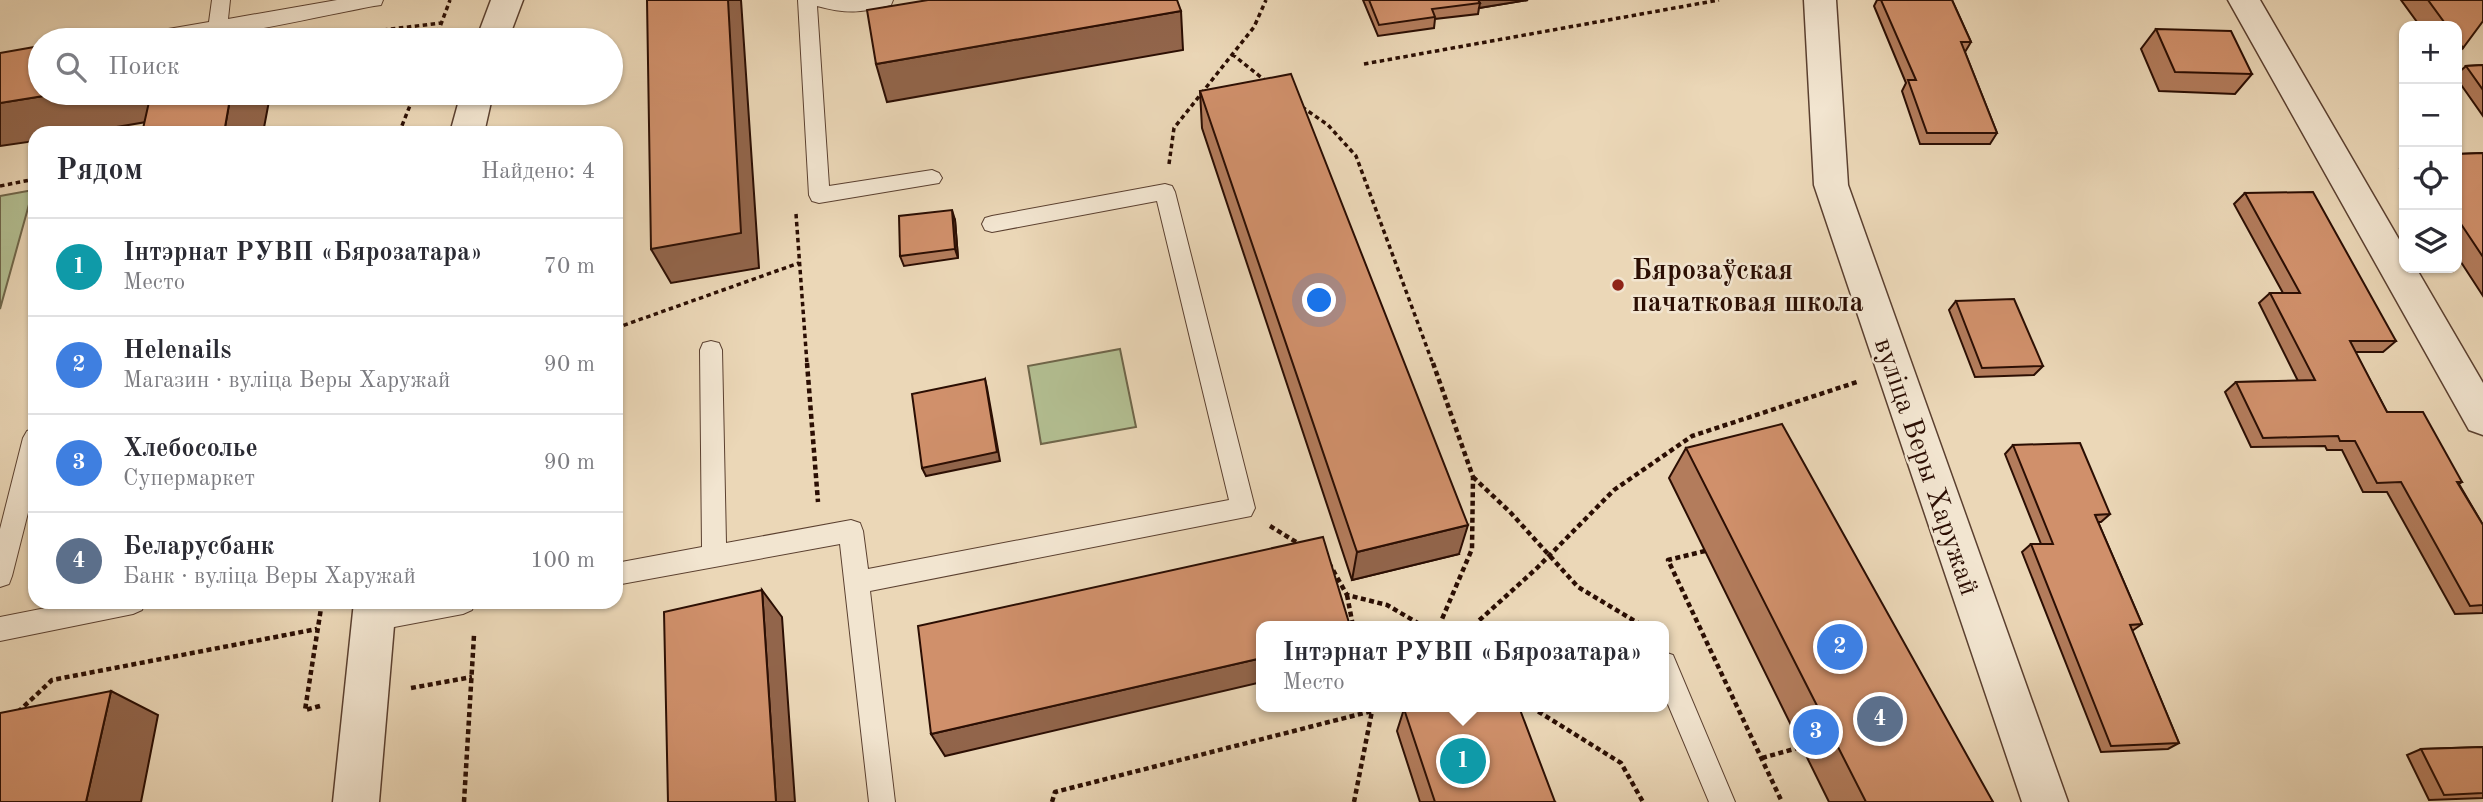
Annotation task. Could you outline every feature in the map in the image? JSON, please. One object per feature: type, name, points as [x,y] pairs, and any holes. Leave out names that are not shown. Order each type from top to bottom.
[{"type":"street","points":[[496,28],[507,0]]},
{"type":"street","name":"вуліца Веры Харужай","points":[[1819,0],[1831,185],[2045,802]]},
{"type":"street","points":[[2244,0],[2483,418]]},
{"type":"street","points":[[469,126],[474,105]]},
{"type":"street","points":[[356,802],[374,611]]},
{"type":"lane","points":[[216,28],[221,0]]},
{"type":"lane","points":[[221,28],[374,0]]},
{"type":"lane","points":[[807,0],[819,195],[932,178]]},
{"type":"lane","points":[[818,0],[845,7],[884,0]]},
{"type":"lane","points":[[858,582],[1243,508],[1165,192],[992,224]]},
{"type":"lane","points":[[711,351],[714,556]]},
{"type":"lane","points":[[0,576],[28,466]]},
{"type":"lane","points":[[623,573],[851,531],[882,802]]},
{"type":"lane","points":[[0,629],[99,609]]},
{"type":"lane","points":[[374,611],[394,609]]},
{"type":"lane","points":[[1669,676],[1722,802]]},
{"type":"path","points":[[440,28],[450,0]]},
{"type":"path","points":[[1165,192],[1174,128],[1254,27],[1266,0]]},
{"type":"path","points":[[1364,64],[1719,0]]},
{"type":"path","points":[[1232,54],[1272,87]]},
{"type":"path","points":[[1295,102],[1328,125],[1356,156],[1462,442],[1472,477],[1472,549],[1441,621]]},
{"type":"path","points":[[402,126],[410,105]]},
{"type":"path","points":[[0,186],[28,180]]},
{"type":"path","points":[[795,207],[820,537]]},
{"type":"path","points":[[623,325],[668,307],[748,285],[799,263]]},
{"type":"path","points":[[1477,621],[1614,490],[1692,436],[1868,379]]},
{"type":"path","points":[[1472,477],[1578,587],[1635,621]]},
{"type":"path","points":[[1243,508],[1309,551]]},
{"type":"path","points":[[1705,551],[1668,560],[1782,802]]},
{"type":"path","points":[[1320,558],[1331,565],[1347,595],[1352,621]]},
{"type":"path","points":[[1347,595],[1387,606],[1414,621]]},
{"type":"path","points":[[305,710],[321,609]]},
{"type":"path","points":[[464,802],[475,627]]},
{"type":"path","points":[[9,722],[52,680],[317,629]]},
{"type":"path","points":[[1052,802],[1055,792],[1360,712]]},
{"type":"path","points":[[1354,802],[1370,712]]},
{"type":"path","points":[[1539,712],[1621,763],[1643,802]]},
{"type":"path","points":[[1762,758],[1801,747]]},
{"type":"green space","points":[[28,191],[28,208],[0,309],[0,196]]},
{"type":"green space","points":[[1120,349],[1136,427],[1041,444],[1028,366]]},
{"type":"building","points":[[647,0],[728,0],[741,233],[651,249]]},
{"type":"building","points":[[928,0],[1177,0],[1181,11],[876,64],[867,10]]},
{"type":"building","points":[[1369,0],[1478,0],[1480,3],[1432,9],[1435,17],[1379,25]]},
{"type":"building","points":[[1881,0],[1952,0],[1971,42],[1961,42],[1997,133],[1927,133],[1908,80],[1916,80]]},
{"type":"building","points":[[2428,0],[2483,0],[2483,21],[2463,48],[2462,21],[2443,21]]},
{"type":"building","points":[[2156,29],[2231,31],[2252,74],[2175,72]]},
{"type":"building","points":[[28,48],[28,98],[0,103],[0,53]]},
{"type":"building","points":[[2483,65],[2483,90],[2466,66]]},
{"type":"building","points":[[1291,74],[1468,525],[1357,552],[1200,91]]},
{"type":"building","points":[[148,105],[229,105],[225,126],[144,126]]},
{"type":"building","points":[[2483,153],[2483,257],[2462,226],[2462,154]]},
{"type":"building","points":[[2313,192],[2396,341],[2350,341],[2387,412],[2423,412],[2462,482],[2457,482],[2483,525],[2483,605],[2470,606],[2401,482],[2377,483],[2355,441],[2340,441],[2338,436],[2263,438],[2236,382],[2315,380],[2270,293],[2300,293],[2245,193]]},
{"type":"building","points":[[952,210],[955,249],[900,256],[899,216]]},
{"type":"building","points":[[2014,299],[2043,366],[1982,368],[1956,301]]},
{"type":"building","points":[[985,379],[997,452],[922,468],[912,394]]},
{"type":"building","points":[[1782,424],[1993,802],[1866,802],[1686,448]]},
{"type":"building","points":[[2080,443],[2110,514],[2095,515],[2142,624],[2130,625],[2179,743],[2111,746],[2031,544],[2053,544],[2013,445]]},
{"type":"building","points":[[1323,537],[1348,621],[1256,621],[1256,659],[931,734],[918,626]]},
{"type":"building","points":[[762,590],[776,802],[668,802],[664,612]]},
{"type":"building","points":[[111,691],[86,802],[0,802],[0,713]]},
{"type":"building","points":[[1405,712],[1521,712],[1555,802],[1435,802]]},
{"type":"building","points":[[2483,747],[2483,793],[2444,795],[2421,749]]},
{"type":"place","name":"Бярозаўская пачатковая школа","points":[[1618,285]]},
{"type":"place","name":"Helenails","points":[[1840,647]]},
{"type":"place","name":"Беларусбанк","points":[[1880,719]]},
{"type":"place","name":"Хлебосолье","points":[[1816,732]]},
{"type":"place","name":"Інтэрнат РУВП «Бярозатара»","points":[[1463,761]]}]
